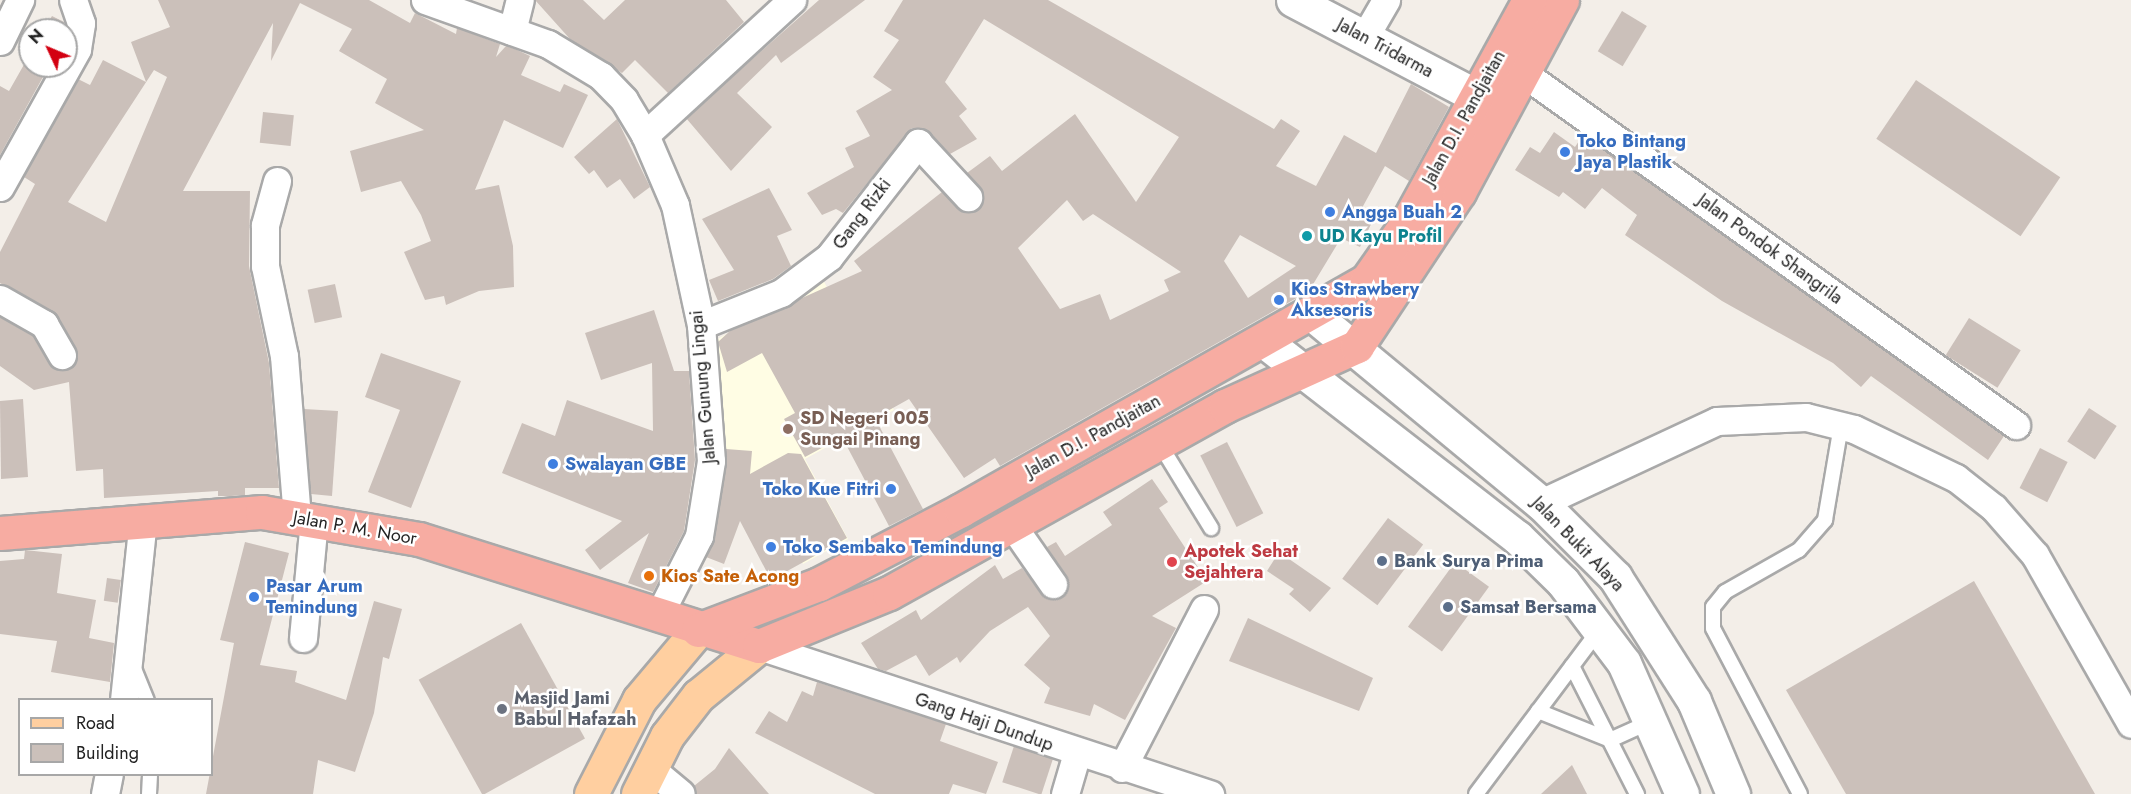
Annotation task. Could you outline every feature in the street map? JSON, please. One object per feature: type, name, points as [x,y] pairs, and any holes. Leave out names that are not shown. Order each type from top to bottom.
[{"type":"highway","name":"Jalan D.I. Pandjaitan","points":[[698,630],[819,584],[1264,341],[1367,280],[1407,223],[1529,0]]},
{"type":"highway","name":"Jalan D.I. Pandjaitan","points":[[1357,346],[1442,220],[1562,0]]},
{"type":"highway","points":[[759,646],[889,593],[1159,443],[1357,346]]},
{"type":"highway","name":"Jalan P. M. Noor","points":[[0,533],[239,511],[306,519],[420,539],[659,615],[698,630],[759,646]]},
{"type":"main road","name":"Jalan D.I. Pandjaitan","points":[[591,794],[639,700],[698,630]]},
{"type":"main road","points":[[644,781],[698,696],[759,646]]},
{"type":"street","points":[[0,41],[20,0]]},
{"type":"street","points":[[0,187],[77,49],[81,23],[73,0]]},
{"type":"street","name":"Jalan Gunung Lingai","points":[[425,0],[548,44],[601,76],[624,100],[645,135],[675,205],[701,326],[711,461],[705,518],[659,615]]},
{"type":"street","points":[[512,31],[520,0]]},
{"type":"street","points":[[645,135],[792,0]]},
{"type":"street","name":"Jalan Tridarma","points":[[1293,0],[1476,96]]},
{"type":"street","points":[[1364,38],[1386,0]]},
{"type":"street","name":"Jalan Pondok Shangrila","points":[[1523,73],[2016,425]]},
{"type":"street","name":"Gang Rizki","points":[[701,326],[781,293],[829,257],[918,143],[968,197]]},
{"type":"street","points":[[277,181],[265,225],[265,266],[284,356],[306,519],[303,638]]},
{"type":"street","points":[[0,299],[44,324],[62,355]]},
{"type":"street","name":"Jalan Bukit Alaya","points":[[1311,313],[1357,346],[1541,503],[1615,577],[1694,700],[1733,794]]},
{"type":"street","name":"Jalan Bukit Alaya","points":[[1264,341],[1300,373],[1407,450],[1517,537],[1600,628],[1652,721],[1682,794]]},
{"type":"street","points":[[1407,450],[1439,415]]},
{"type":"street","points":[[1541,503],[1717,421],[1806,417],[1841,425],[1956,478],[1994,508],[2035,555],[2131,724]]},
{"type":"street","points":[[124,698],[131,661],[142,520]]},
{"type":"street","points":[[1012,525],[1053,584]]},
{"type":"street","points":[[1122,768],[1204,609]]},
{"type":"street","name":"Gang Haji Dundup","points":[[759,646],[1122,768],[1210,794]]},
{"type":"street","points":[[1652,721],[1694,700]]},
{"type":"street","points":[[1065,794],[1077,753]]},
{"type":"street","points":[[105,794],[109,776]]},
{"type":"street","points":[[644,781],[681,794]]},
{"type":"lane","points":[[1800,794],[1713,628],[1713,607],[1725,592],[1799,550],[1825,520],[1841,425]]},
{"type":"lane","points":[[1159,443],[1211,528]]},
{"type":"lane","points":[[1476,794],[1600,628]]},
{"type":"lane","points":[[131,661],[147,698]]},
{"type":"lane","points":[[1572,666],[1637,794]]},
{"type":"lane","points":[[1538,711],[1610,740],[1652,721]]},
{"type":"lane","points":[[149,794],[150,776]]},
{"type":"shaded area","name":"SD Negeri 005 Sungai Pinang","points":[[823,280],[894,410],[805,459],[848,539],[803,564],[754,475],[718,472],[707,345]]},
{"type":"building","points":[[158,0],[369,0],[410,23],[415,13],[456,34],[457,28],[500,44],[496,57],[506,46],[515,49],[530,56],[521,75],[560,92],[564,84],[588,95],[563,148],[504,120],[475,190],[499,185],[513,246],[514,287],[479,291],[446,305],[444,296],[425,300],[404,252],[431,241],[421,215],[401,181],[361,192],[350,151],[424,130],[375,103],[387,79],[339,51],[352,29],[300,3],[271,61],[273,23],[183,191],[250,191],[249,266],[269,363],[279,488],[245,488],[245,495],[231,496],[218,496],[218,491],[104,498],[103,469],[76,471],[69,382],[34,390],[0,366],[0,317],[33,336],[54,368],[69,369],[76,362],[76,348],[57,316],[0,283],[0,252],[35,184],[24,177],[78,79],[90,85],[103,60],[146,82],[131,42],[170,27]],"holes":[[[154,70],[167,77],[106,222],[68,202]]]},
{"type":"building","points":[[535,0],[583,0],[604,20],[625,0],[726,0],[744,22],[668,93],[635,60],[622,73],[570,39]]},
{"type":"building","points":[[819,0],[865,0],[781,63],[776,55],[737,93],[772,127],[731,171],[686,118]]},
{"type":"building","points":[[903,0],[1048,0],[1274,129],[1281,119],[1300,131],[1276,166],[1316,186],[1344,135],[1376,153],[1411,84],[1449,107],[1409,181],[1385,166],[1362,208],[1376,214],[1360,247],[1341,238],[1309,291],[1000,466],[995,458],[964,478],[909,399],[875,418],[923,509],[889,526],[842,437],[805,457],[784,419],[795,413],[762,353],[727,372],[718,342],[731,330],[862,271],[854,261],[942,192],[963,212],[978,209],[983,193],[967,173],[990,156],[1002,171],[1075,114],[1136,202],[1179,137],[984,19],[945,82],[967,109],[959,116],[977,139],[950,154],[929,132],[912,128],[843,213],[836,209],[822,215],[807,193],[854,167],[845,148],[870,136],[856,111],[892,90],[873,77],[899,40],[884,31]],"holes":[[[1067,200],[1083,221],[1093,214],[1181,272],[1164,280],[1169,291],[1110,320],[1100,294],[1060,309],[1018,248]],[[1240,235],[1296,266],[1248,298],[1224,261]]]},
{"type":"building","points":[[1622,11],[1647,26],[1623,66],[1598,51]]},
{"type":"building","points":[[18,75],[18,78],[42,78],[0,155],[0,86],[9,91]]},
{"type":"building","points":[[1916,80],[2060,177],[2021,236],[1876,139]]},
{"type":"building","points":[[263,112],[294,115],[291,146],[260,143]]},
{"type":"building","points":[[617,119],[650,187],[634,199],[620,179],[607,188],[594,170],[589,174],[574,157]]},
{"type":"building","points":[[1554,132],[1575,147],[1583,135],[2004,436],[1988,460],[1871,376],[1861,387],[1833,363],[1722,301],[1625,235],[1637,215],[1602,188],[1585,209],[1563,192],[1559,197],[1515,170],[1530,147],[1540,153]]},
{"type":"building","points":[[769,188],[792,230],[777,236],[791,266],[773,279],[718,301],[709,280],[734,270],[702,219]]},
{"type":"building","points":[[335,284],[342,317],[315,323],[308,290]]},
{"type":"building","points":[[654,310],[674,371],[689,371],[695,460],[684,531],[653,592],[628,583],[649,533],[600,570],[585,550],[622,521],[502,473],[522,423],[555,436],[567,400],[653,431],[652,363],[601,380],[585,333]]},
{"type":"building","points":[[1969,318],[2021,350],[1997,388],[1946,355]]},
{"type":"building","points":[[381,353],[461,381],[411,508],[368,492],[400,410],[365,397]]},
{"type":"building","points":[[23,399],[28,477],[1,479],[0,401]]},
{"type":"building","points":[[2089,408],[2117,426],[2095,460],[2067,442]]},
{"type":"building","points":[[304,409],[338,411],[332,496],[311,494]]},
{"type":"building","points":[[1227,442],[1263,513],[1237,527],[1200,456]]},
{"type":"building","points":[[2040,448],[2068,462],[2047,502],[2020,488]]},
{"type":"building","points":[[726,449],[752,451],[750,474],[788,453],[801,454],[847,538],[771,580],[740,521],[724,564],[706,557],[715,538]]},
{"type":"building","points":[[1152,479],[1168,502],[1159,508],[1207,581],[1152,616],[1176,628],[1125,720],[1094,704],[1090,716],[1044,703],[1050,688],[1024,665],[1050,636],[1028,607],[990,631],[960,663],[957,657],[929,676],[916,655],[886,671],[878,669],[861,643],[916,610],[921,620],[995,565],[1003,579],[1022,568],[1046,598],[1061,597],[1069,582],[1047,547],[1056,542],[1065,556],[1112,525],[1103,512]]},
{"type":"building","name":"Bank Surya Prima","points":[[1388,518],[1423,544],[1377,605],[1342,579]]},
{"type":"building","points":[[245,542],[289,553],[260,665],[297,671],[295,682],[346,700],[374,601],[402,609],[389,659],[383,657],[374,713],[355,772],[318,760],[313,794],[206,794],[209,776],[213,776],[213,756],[234,643],[220,640]]},
{"type":"building","points":[[25,550],[62,554],[57,593],[96,600],[89,638],[114,643],[110,682],[51,672],[57,641],[0,634],[0,561],[24,559]]},
{"type":"building","points":[[1279,552],[1331,588],[1310,612],[1289,594],[1294,589],[1267,571]]},
{"type":"building","name":"Samsat Bersama","points":[[1455,562],[1489,587],[1442,651],[1408,627]]},
{"type":"building","points":[[107,578],[121,580],[118,603],[104,601]]},
{"type":"building","points":[[1974,581],[2095,794],[1846,794],[1786,690]]},
{"type":"building","points":[[1248,618],[1373,678],[1359,711],[1229,661]]},
{"type":"building","name":"Masjid Jami Babul Hafazah","points":[[521,623],[585,738],[482,794],[419,680]]},
{"type":"building","points":[[817,682],[946,724],[940,741],[998,762],[986,794],[953,784],[949,794],[875,794],[755,733],[769,711],[787,722],[802,691],[813,696]]},
{"type":"building","points":[[1014,746],[1053,759],[1042,794],[1002,782]]},
{"type":"building","points":[[729,748],[769,794],[696,794],[694,786],[715,769]]},
{"type":"building","points":[[1572,765],[1587,794],[1541,794]]},
{"type":"place","name":"Toko Bintang Jaya Plastik","points":[[1565,152]]},
{"type":"place","name":"Angga Buah 2","points":[[1330,212]]},
{"type":"place","name":"UD Kayu Profil","points":[[1307,236]]},
{"type":"place","name":"Kios Strawbery Aksesoris","points":[[1279,300]]},
{"type":"place","name":"SD Negeri 005 Sungai Pinang","points":[[788,429]]},
{"type":"place","name":"Swalayan GBE","points":[[553,464]]},
{"type":"place","name":"Toko Kue Fitri","points":[[891,489]]},
{"type":"place","name":"Toko Sembako Temindung","points":[[771,547]]},
{"type":"place","name":"Bank Surya Prima","points":[[1382,561]]},
{"type":"place","name":"Apotek Sehat Sejahtera","points":[[1172,562]]},
{"type":"place","name":"Kios Sate Acong","points":[[649,576]]},
{"type":"place","name":"Pasar Arum Temindung","points":[[254,597]]},
{"type":"place","name":"Samsat Bersama","points":[[1448,607]]},
{"type":"place","name":"Masjid Jami Babul Hafazah","points":[[502,709]]}]
